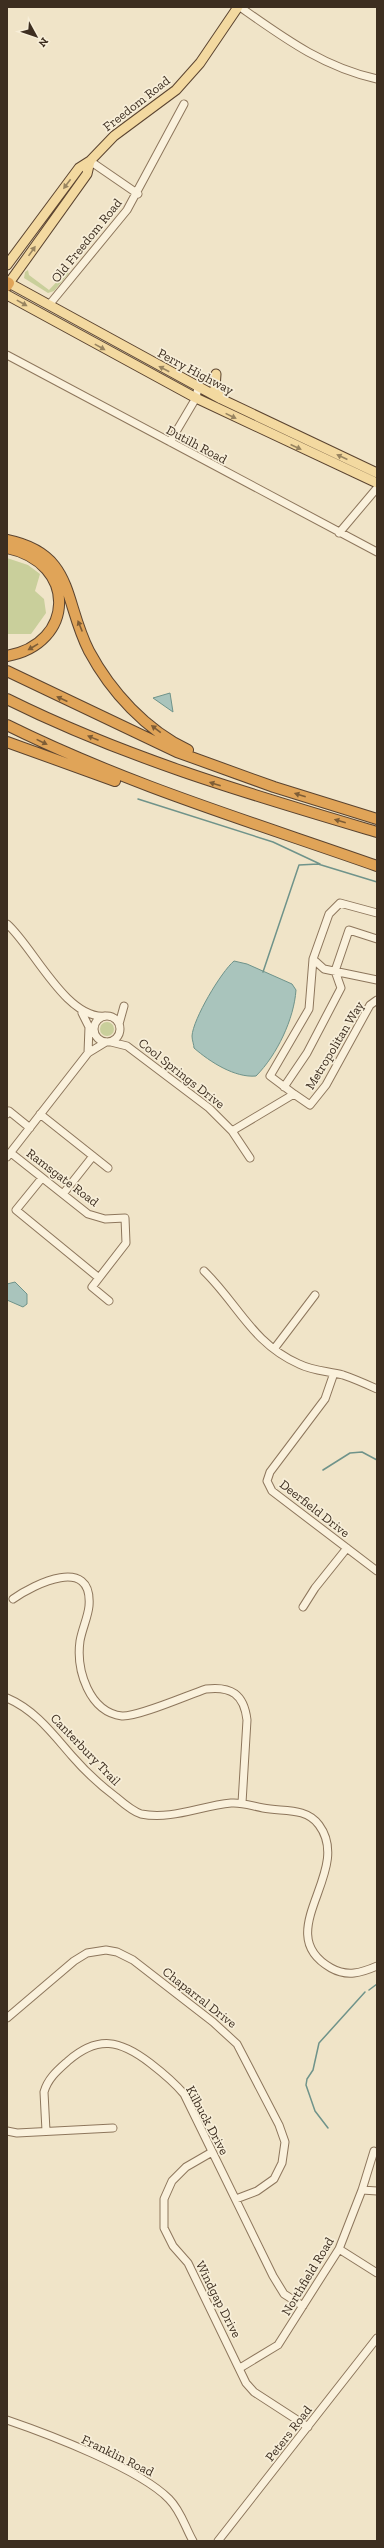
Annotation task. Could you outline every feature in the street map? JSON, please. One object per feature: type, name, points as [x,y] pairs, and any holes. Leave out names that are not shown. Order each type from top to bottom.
[{"type":"highway","points":[[7,540],[32,546],[56,566],[89,649],[101,671],[136,712],[183,748],[239,774]]},
{"type":"highway","points":[[7,548],[26,553],[47,567],[56,582],[59,599],[53,626],[39,644],[19,654],[7,656]]},
{"type":"highway","points":[[7,671],[119,726],[178,752],[274,788],[377,819]]},
{"type":"highway","points":[[7,699],[78,732],[157,764],[377,832]]},
{"type":"highway","points":[[7,725],[56,749],[128,780],[377,866]]},
{"type":"highway","points":[[7,742],[165,798],[268,828]]},
{"type":"main road","name":"Freedom Road","points":[[7,265],[79,168],[90,161],[114,136],[179,87],[200,63],[239,7]]},
{"type":"main road","name":"Freedom Road","points":[[8,284],[87,174],[90,161]]},
{"type":"main road","name":"Perry Highway","points":[[8,284],[221,399],[377,473]]},
{"type":"main road","name":"Perry Highway","points":[[7,295],[196,398],[377,484]]},
{"type":"main road","points":[[216,374],[215,388],[221,399]]},
{"type":"street","points":[[239,7],[312,56],[339,69],[377,79]]},
{"type":"street","name":"Old Freedom Road","points":[[49,305],[109,235],[138,194],[184,104]]},
{"type":"street","points":[[90,161],[138,194]]},
{"type":"street","name":"Dutilh Road","points":[[7,355],[377,552]]},
{"type":"street","points":[[170,442],[201,388]]},
{"type":"street","points":[[339,533],[377,488]]},
{"type":"street","name":"Metropolitan Way","points":[[377,913],[340,903],[329,914],[313,959],[308,1009],[270,1076],[310,1106],[326,1085],[370,1006],[377,1000]]},
{"type":"street","points":[[7,924],[20,937],[47,977],[78,1006],[95,1016],[107,1016],[120,1026]]},
{"type":"street","name":"Metropolitan Way","points":[[284,1087],[307,1053],[341,988],[336,971],[349,930],[377,939]]},
{"type":"street","points":[[313,959],[324,969],[377,980]]},
{"type":"street","points":[[78,1006],[89,1027],[88,1053]]},
{"type":"street","points":[[9,1155],[88,1053],[118,1037],[124,1006],[97,1020],[94,1028]]},
{"type":"street","points":[[82,1013],[90,1021],[98,1039],[108,1042]]},
{"type":"street","name":"Cool Springs Drive","points":[[120,1026],[127,1046]]},
{"type":"street","name":"Cool Springs Drive","points":[[108,1042],[127,1046],[209,1108],[232,1131],[250,1158]]},
{"type":"street","name":"Metropolitan Way","points":[[232,1131],[294,1094]]},
{"type":"street","points":[[7,1114],[9,1111],[30,1128]]},
{"type":"street","points":[[40,1114],[108,1168]]},
{"type":"street","name":"Ramsgate Road","points":[[9,1155],[92,1216],[105,1219],[125,1218],[126,1243],[99,1278]]},
{"type":"street","points":[[63,1194],[93,1156]]},
{"type":"street","points":[[42,1178],[16,1210],[99,1278],[92,1287],[109,1301]]},
{"type":"street","points":[[204,1271],[220,1286],[250,1328],[274,1349],[306,1368],[334,1374],[377,1389]]},
{"type":"street","points":[[274,1349],[315,1295]]},
{"type":"street","name":"Deerfield Drive","points":[[334,1374],[325,1399],[270,1472],[267,1482],[272,1491],[377,1570]]},
{"type":"street","points":[[303,1607],[315,1588],[347,1548]]},
{"type":"street","points":[[13,1599],[45,1580],[75,1577],[83,1584],[89,1605],[80,1643],[80,1663],[92,1697],[101,1707],[111,1713],[132,1715],[206,1689],[219,1687],[239,1696],[246,1711],[247,1720],[242,1803]]},
{"type":"street","name":"Canterbury Trail","points":[[7,1698],[36,1715],[92,1776],[138,1813],[170,1815],[242,1803],[271,1809],[295,1811],[310,1816],[318,1824],[328,1843],[329,1851],[328,1867],[310,1913],[307,1926],[309,1941],[320,1959],[336,1970],[355,1974],[377,1966]]},
{"type":"street","name":"Chaparral Drive","points":[[7,2018],[74,1961],[87,1954],[106,1950],[129,1958],[213,2022],[237,2044],[279,2125],[285,2142],[282,2164],[274,2179],[257,2191],[236,2199]]},
{"type":"street","name":"Kilbuck Drive","points":[[46,2131],[44,2092],[50,2079],[86,2048],[112,2043],[141,2056],[174,2082],[184,2094],[273,2276],[284,2294],[303,2306]]},
{"type":"street","points":[[7,2131],[17,2133],[113,2128]]},
{"type":"street","name":"Northfield Road","points":[[240,2368],[278,2346],[339,2249],[362,2190],[374,2151]]},
{"type":"street","name":"Windgap Drive","points":[[212,2152],[186,2168],[172,2181],[164,2199],[163,2222],[173,2246],[188,2263],[246,2383],[254,2392],[308,2427]]},
{"type":"street","points":[[362,2190],[377,2191]]},
{"type":"street","points":[[339,2249],[377,2273]]},
{"type":"street","name":"Peters Road","points":[[218,2541],[377,2338]]},
{"type":"street","name":"Franklin Road","points":[[7,2420],[51,2436],[135,2475],[154,2487],[175,2507],[193,2541]]},
{"type":"green space","points":[[28,270],[29,275],[49,290],[66,272],[69,273],[54,291],[48,293],[24,278],[25,272]]},
{"type":"green space","points":[[7,558],[28,565],[40,574],[35,591],[44,599],[46,613],[31,634],[7,634]]},
{"type":"green space","points":[[104,1022],[110,1022],[114,1026],[114,1032],[110,1036],[104,1036],[100,1032],[100,1026]]},
{"type":"water","points":[[170,693],[173,712],[153,698]]},
{"type":"water","points":[[234,961],[247,964],[292,984],[296,990],[292,1013],[283,1036],[271,1058],[256,1076],[248,1076],[231,1072],[207,1059],[194,1048],[192,1036],[202,1008],[215,985]]},
{"type":"water","points":[[15,1282],[27,1294],[27,1304],[23,1307],[7,1300],[7,1284]]},
{"type":"waterway","points":[[138,799],[273,842],[320,864]]},
{"type":"waterway","points":[[263,972],[299,865],[318,864],[377,882]]},
{"type":"waterway","points":[[323,1470],[350,1453],[362,1452],[377,1460]]},
{"type":"waterway","points":[[369,1990],[377,1984]]},
{"type":"waterway","points":[[328,2128],[315,2111],[306,2085],[307,2079],[313,2070],[319,2043],[365,1992]]}]
